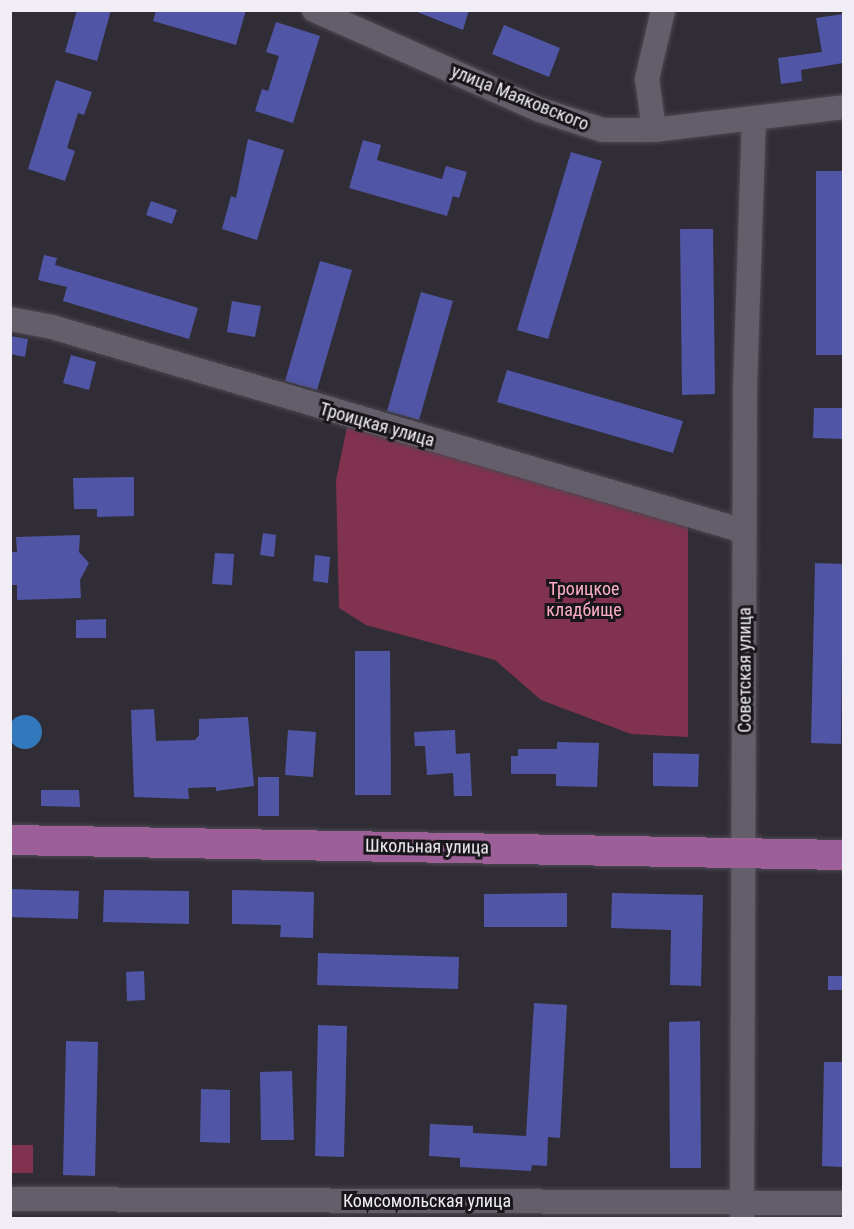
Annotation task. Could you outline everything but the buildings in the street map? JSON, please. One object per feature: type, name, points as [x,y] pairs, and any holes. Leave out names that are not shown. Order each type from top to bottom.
[{"type":"main road","name":"Школьная улица","points":[[10,840],[843,855]]},
{"type":"street","name":"улица Маяковского","points":[[314,10],[566,120],[603,130],[654,130],[754,121],[843,107]]},
{"type":"street","points":[[654,130],[647,79],[663,10]]},
{"type":"street","name":"Советская улица","points":[[742,1210],[746,852],[744,531],[754,121]]},
{"type":"street","name":"Троицкая улица","points":[[10,319],[52,327],[744,531]]},
{"type":"street","name":"Комсомольская улица","points":[[10,1199],[742,1210],[843,1203]]},
{"type":"green space","name":"Троицкое кладбище","points":[[347,427],[688,522],[688,737],[631,734],[541,700],[495,660],[366,625],[339,608],[336,480]]},
{"type":"green space","points":[[11,1145],[33,1145],[33,1173],[11,1173]]},
{"type":"water","points":[[25,715],[37,720],[42,732],[37,744],[25,749],[13,744],[8,732],[13,720]]}]
